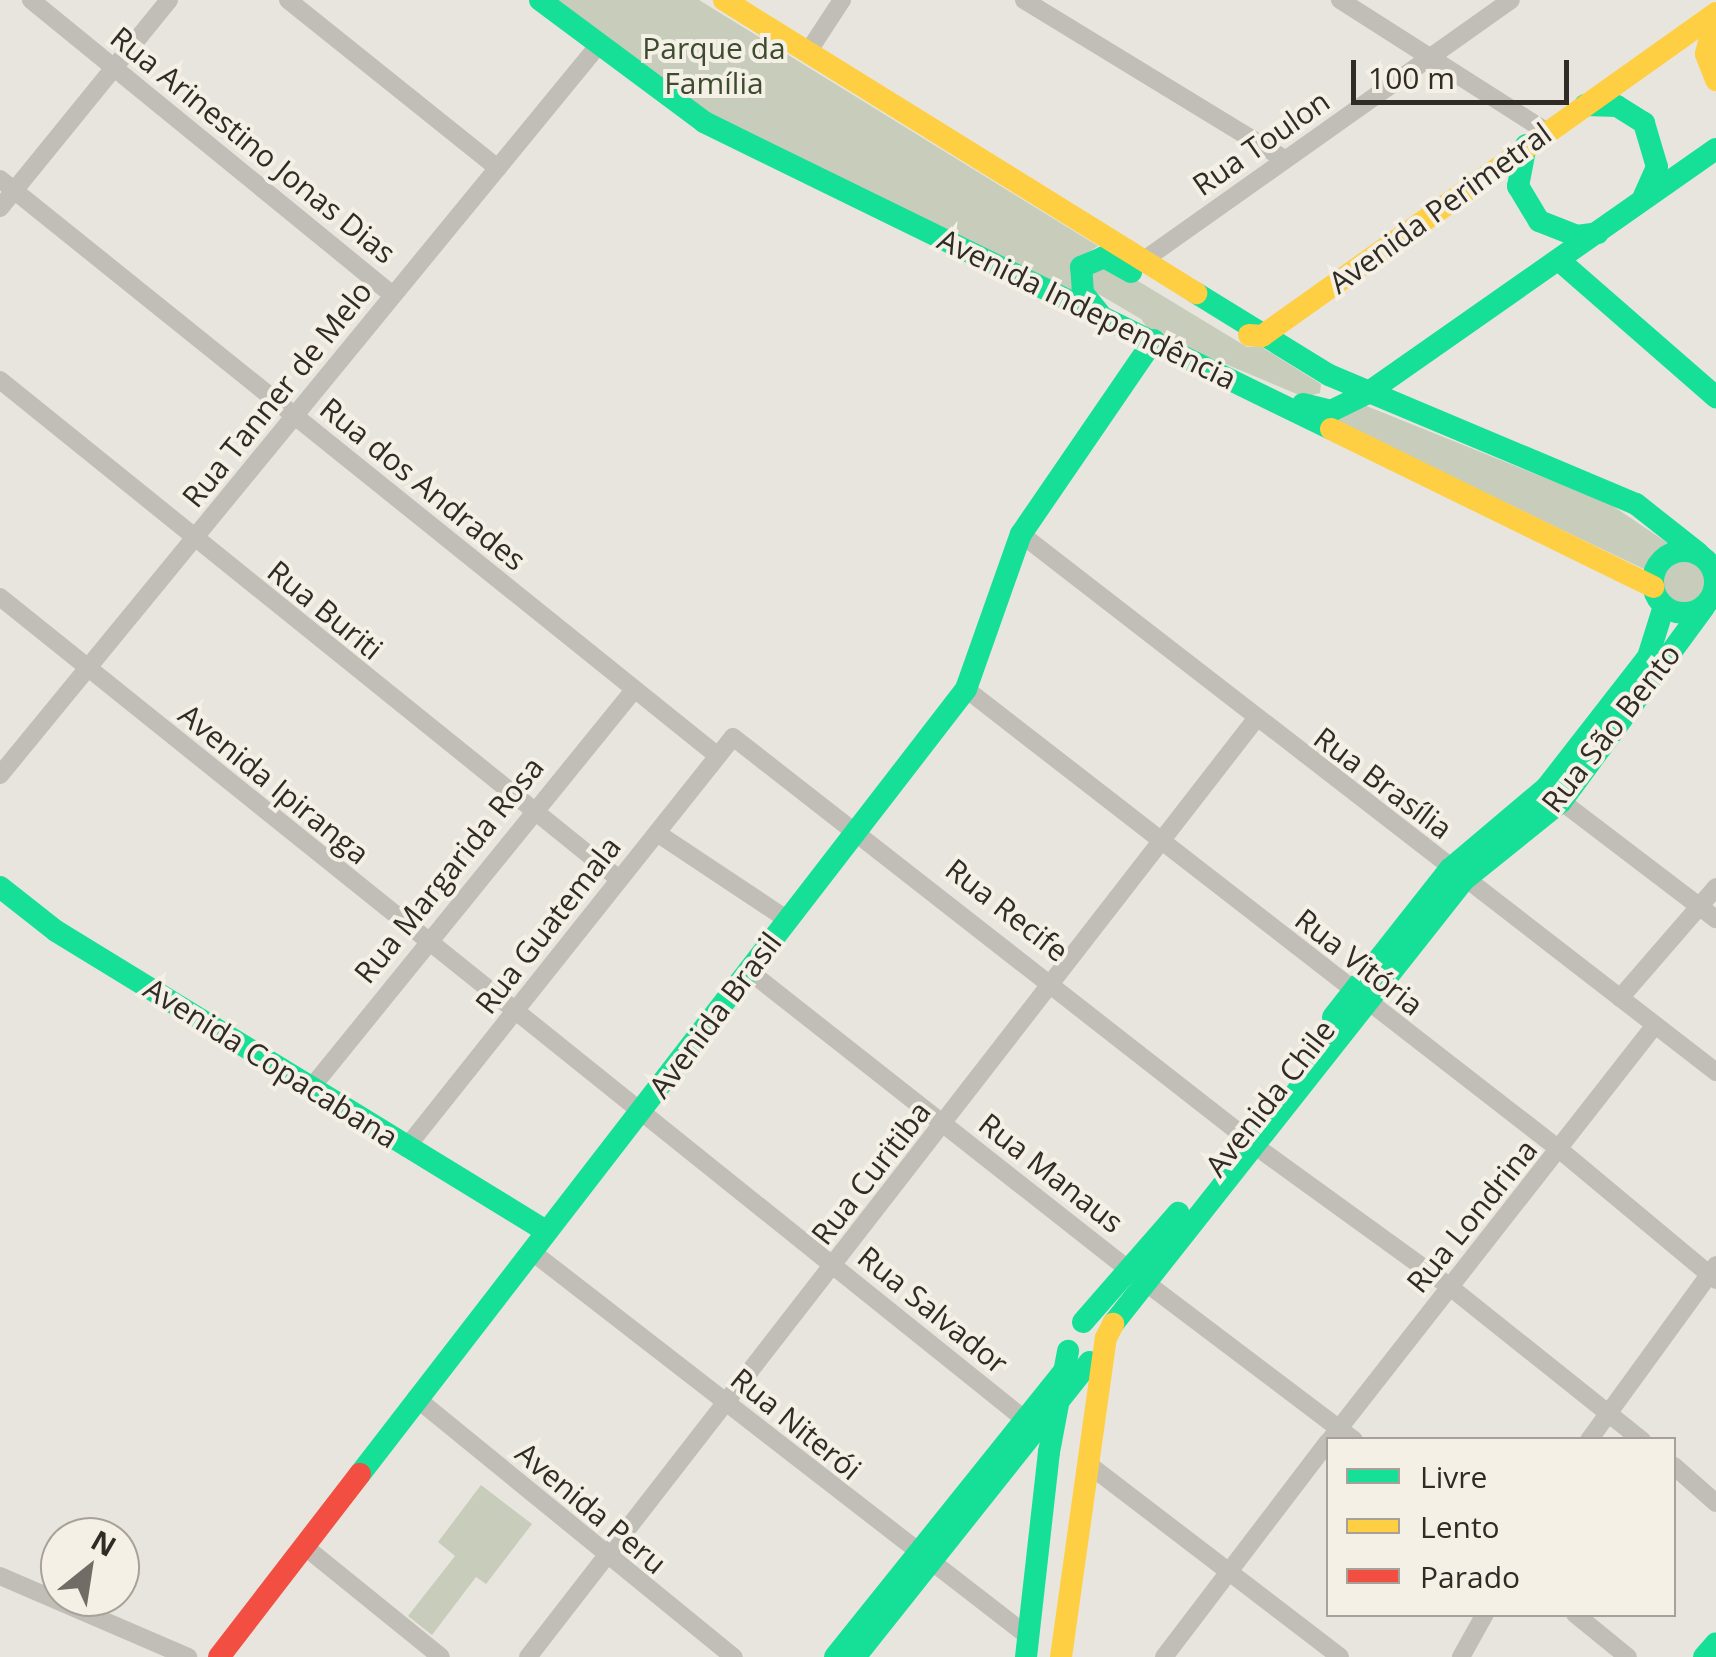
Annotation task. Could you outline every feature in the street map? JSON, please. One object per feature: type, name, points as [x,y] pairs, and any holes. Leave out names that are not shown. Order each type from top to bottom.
[{"type":"main road","name":"Avenida Independência","points":[[540,0],[597,47],[719,130],[1154,340],[1659,597]]},
{"type":"main road","name":"Avenida Independência","points":[[724,0],[1329,375],[1366,394],[1636,504],[1698,553]]},
{"type":"main road","points":[[1716,14],[1706,54],[1716,80]]},
{"type":"main road","name":"Avenida Perimetral","points":[[1262,336],[1526,145],[1716,14]]},
{"type":"main road","points":[[1586,105],[1631,113],[1652,137],[1657,167],[1640,202]]},
{"type":"main road","points":[[1526,145],[1518,186],[1539,222],[1577,236],[1598,233]]},
{"type":"main road","points":[[1208,368],[1331,411],[1366,394],[1561,262],[1640,202],[1713,158]]},
{"type":"main road","points":[[1104,316],[1079,281],[1081,268],[1098,257],[1230,331],[1262,336]]},
{"type":"main road","points":[[1561,262],[1716,397]]},
{"type":"main road","name":"Avenida Brasil","points":[[219,1657],[966,689],[1020,534],[1154,340]]},
{"type":"main road","points":[[1304,404],[1323,401],[1329,375]]},
{"type":"main road","points":[[1698,553],[1713,568],[1712,598],[1688,613],[1659,597],[1655,571],[1668,555],[1698,553]]},
{"type":"main road","name":"Rua São Bento","points":[[1554,795],[1648,657],[1659,597]]},
{"type":"main road","name":"Rua São Bento","points":[[1457,874],[1554,795],[1712,598]]},
{"type":"main road","name":"Avenida Chile","points":[[835,1657],[921,1559],[1028,1422],[1066,1361],[1070,1330],[1138,1276],[1457,874]]},
{"type":"main road","name":"Avenida Copacabana","points":[[0,888],[56,930],[546,1231]]},
{"type":"main road","name":"Avenida Chile","points":[[1028,1422],[1060,1400],[1100,1351],[1138,1276]]},
{"type":"main road","points":[[1060,1657],[1100,1351],[1098,1325],[1083,1322]]},
{"type":"main road","points":[[1027,1647],[1066,1361],[1100,1351]]},
{"type":"main road","name":"Avenida Chile","points":[[856,1657],[921,1559]]},
{"type":"main road","points":[[1704,1657],[1716,1643]]},
{"type":"street","name":"Rua Arinestino Jonas Dias","points":[[31,0],[394,296]]},
{"type":"street","points":[[0,208],[7,185],[114,68],[169,0]]},
{"type":"street","points":[[288,0],[498,168]]},
{"type":"street","points":[[808,52],[842,0]]},
{"type":"street","points":[[1024,0],[1284,159]]},
{"type":"street","points":[[1340,0],[1546,131]]},
{"type":"street","name":"Rua Toulon","points":[[1142,262],[1511,0]]},
{"type":"street","name":"Rua Tanner de Melo","points":[[0,775],[597,47]]},
{"type":"street","name":"Rua dos Andrades","points":[[7,185],[718,756]]},
{"type":"street","name":"Rua Buriti","points":[[0,380],[530,812],[619,880]]},
{"type":"street","name":"Rua Brasília","points":[[1020,534],[1255,720],[1716,1072]]},
{"type":"street","name":"Avenida Ipiranga","points":[[0,597],[424,942],[516,1010]]},
{"type":"street","name":"Rua Vitória","points":[[966,689],[1713,1272]]},
{"type":"street","name":"Rua Margarida Rosa","points":[[311,1088],[424,942],[634,690]]},
{"type":"street","name":"Rua Curitiba","points":[[528,1657],[1255,720]]},
{"type":"street","name":"Rua Recife","points":[[733,737],[1054,981],[1248,1139],[1450,1287],[1638,1437]]},
{"type":"street","name":"Rua Guatemala","points":[[406,1148],[733,737]]},
{"type":"street","points":[[1554,795],[1716,918]]},
{"type":"street","points":[[657,833],[788,920]]},
{"type":"street","points":[[1620,998],[1716,887]]},
{"type":"street","name":"Rua Manaus","points":[[749,971],[1338,1437]]},
{"type":"street","name":"Rua Salvador","points":[[516,1010],[1028,1422]]},
{"type":"street","name":"Rua Londrina","points":[[1338,1437],[1655,1025]]},
{"type":"street","name":"Rua Niterói","points":[[531,1251],[727,1403],[1027,1647]]},
{"type":"street","points":[[1591,1437],[1607,1410],[1713,1272]]},
{"type":"street","name":"Avenida Peru","points":[[416,1398],[604,1557],[734,1657]]},
{"type":"street","name":"Rua Londrina","points":[[1164,1657],[1326,1452]]},
{"type":"street","points":[[1088,1464],[1340,1657]]},
{"type":"street","points":[[1676,1468],[1716,1503]]},
{"type":"street","points":[[304,1546],[442,1657]]},
{"type":"street","points":[[0,1576],[188,1657]]},
{"type":"street","points":[[1461,1657],[1483,1617]]},
{"type":"street","points":[[1579,1617],[1628,1657]]},
{"type":"green space","name":"Parque da Família","points":[[547,0],[699,0],[1098,246],[1077,259],[1073,296],[748,139]]},
{"type":"green space","points":[[1110,264],[1247,347],[1260,346],[1321,384],[1320,393],[1304,397],[1151,333],[1141,319],[1090,289],[1087,277]]},
{"type":"green space","points":[[1364,405],[1610,504],[1672,546],[1644,569],[1326,417]]},
{"type":"green space","points":[[1685,560],[1700,567],[1707,582],[1700,597],[1685,604],[1670,597],[1663,582],[1670,567]]},
{"type":"green space","points":[[481,1485],[532,1524],[486,1584],[476,1577],[432,1635],[408,1616],[455,1556],[438,1542]]},
{"type":"traffic: fast","points":[[540,0],[704,122],[1331,429]]},
{"type":"traffic: fast","points":[[1585,105],[1617,106],[1644,123],[1657,167],[1643,198]]},
{"type":"traffic: fast","points":[[1526,145],[1518,186],[1539,221],[1577,236],[1598,233]]},
{"type":"traffic: fast","points":[[1303,404],[1331,411],[1366,394],[1716,149]]},
{"type":"traffic: fast","points":[[1099,313],[1083,293],[1081,267],[1104,257],[1131,272]]},
{"type":"traffic: fast","points":[[1561,262],[1716,397]]},
{"type":"traffic: fast","points":[[1196,293],[1329,375],[1636,504],[1698,553]]},
{"type":"traffic: fast","points":[[360,1474],[966,689],[1021,534],[1154,340]]},
{"type":"traffic: fast","points":[[1684,551],[1706,560],[1715,582],[1706,604],[1684,613],[1662,604],[1653,582],[1662,560],[1684,551]]},
{"type":"traffic: fast","points":[[1333,1017],[1450,869],[1546,788],[1648,657],[1664,606]]},
{"type":"traffic: fast","points":[[1113,1324],[1464,880],[1561,802],[1704,607]]},
{"type":"traffic: fast","points":[[0,887],[56,931],[546,1231]]},
{"type":"traffic: fast","points":[[1083,1322],[1178,1213]]},
{"type":"traffic: fast","points":[[1026,1657],[1049,1452],[1068,1351]]},
{"type":"traffic: fast","points":[[855,1657],[1090,1362]]},
{"type":"traffic: fast","points":[[835,1657],[1064,1371]]},
{"type":"traffic: fast","points":[[1704,1657],[1716,1643]]},
{"type":"traffic: slow","points":[[724,0],[1196,293]]},
{"type":"traffic: slow","points":[[1249,335],[1262,336],[1716,13]]},
{"type":"traffic: slow","points":[[1716,16],[1706,54],[1716,80]]},
{"type":"traffic: slow","points":[[1331,429],[1653,587]]},
{"type":"traffic: slow","points":[[1061,1657],[1106,1338],[1113,1324]]},
{"type":"traffic: jam","points":[[219,1657],[360,1474]]}]
